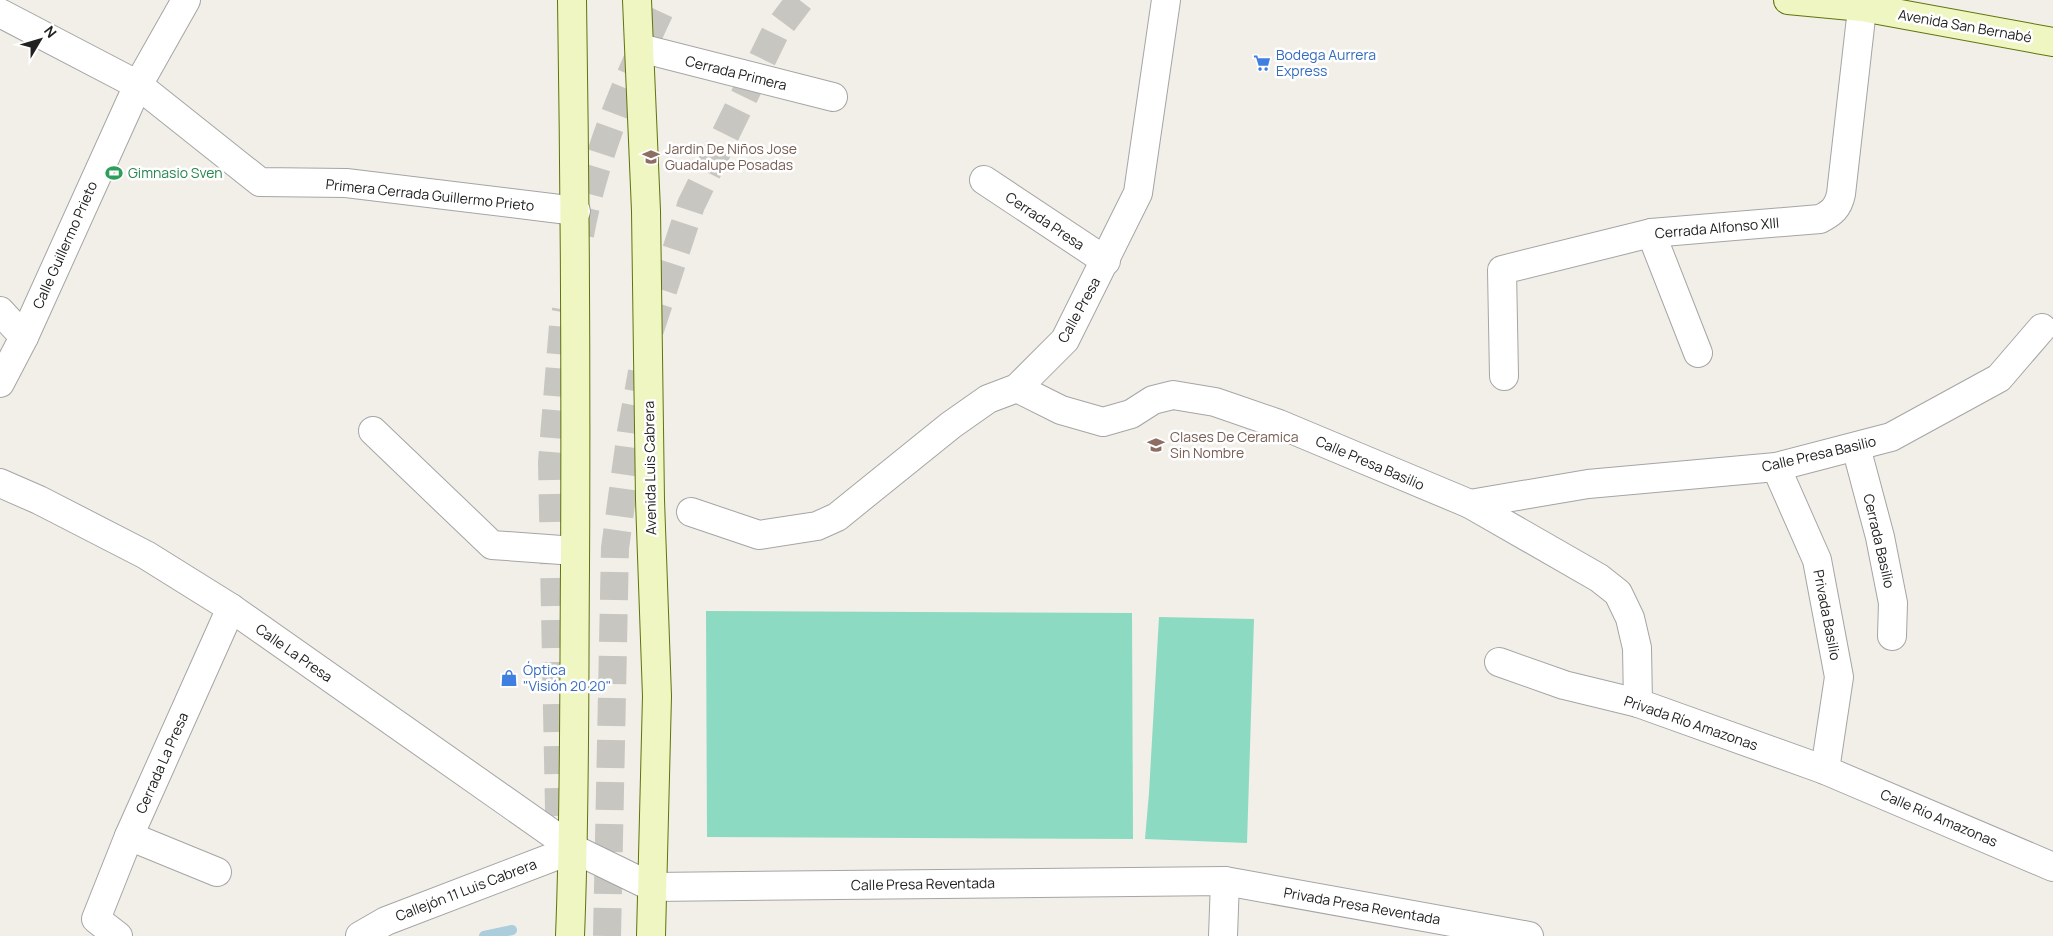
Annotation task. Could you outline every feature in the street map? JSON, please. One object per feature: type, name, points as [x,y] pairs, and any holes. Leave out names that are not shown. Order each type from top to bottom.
[{"type":"main road","points":[[570,936],[574,849],[576,211],[572,0]]},
{"type":"main road","name":"Avenida Luis Cabrera","points":[[637,0],[646,211],[650,490],[657,696],[651,936]]},
{"type":"main road","name":"Avenida San Bernabé","points":[[1788,0],[1863,4],[2053,42]]},
{"type":"street","name":"Calle Guillermo Prieto","points":[[0,383],[24,336],[138,85],[186,0]]},
{"type":"street","name":"Calle Presa","points":[[691,512],[759,535],[817,526],[837,517],[951,424],[988,399],[1017,388],[1065,340],[1106,261],[1138,193],[1166,0]]},
{"type":"street","name":"Cerrada Alfonso XIII","points":[[1504,376],[1502,270],[1651,233],[1820,219],[1832,213],[1839,204],[1841,194],[1863,4]]},
{"type":"street","name":"Primera Cerrada Guillermo Prieto","points":[[0,13],[138,85],[260,182],[346,183],[576,211]]},
{"type":"street","name":"Cerrada Primera","points":[[640,48],[833,97]]},
{"type":"street","name":"Cerrada Presa","points":[[984,180],[1106,261]]},
{"type":"street","points":[[1651,233],[1698,353]]},
{"type":"street","points":[[0,311],[24,336]]},
{"type":"street","name":"Calle Presa Basilio","points":[[1470,504],[1588,484],[1776,467],[1891,437],[1998,378],[2042,328]]},
{"type":"street","name":"Calle Presa Basilio","points":[[1017,388],[1061,410],[1103,422],[1131,414],[1153,400],[1173,395],[1215,402],[1278,424],[1470,504],[1590,573],[1618,593],[1630,618],[1637,648],[1638,703]]},
{"type":"street","points":[[373,431],[492,546],[575,551]]},
{"type":"street","name":"Cerrada Basilio","points":[[1856,447],[1880,537],[1893,603],[1892,636]]},
{"type":"street","name":"Privada Basilio","points":[[1776,467],[1817,560],[1839,677],[1825,770]]},
{"type":"street","name":"Calle La Presa","points":[[0,483],[39,500],[146,554],[230,608],[574,849]]},
{"type":"street","name":"Cerrada La Presa","points":[[118,936],[96,919],[129,836],[230,608]]},
{"type":"street","name":"Privada Río Amazonas","points":[[1499,662],[1564,685],[1638,703],[1825,770]]},
{"type":"street","name":"Calle Río Amazonas","points":[[1825,770],[2053,866]]},
{"type":"street","points":[[129,836],[217,872]]},
{"type":"street","name":"Calle Presa Reventada","points":[[574,849],[652,887],[1225,881]]},
{"type":"street","name":"Callejón 11 Luis Cabrera","points":[[360,936],[386,921],[574,849]]},
{"type":"street","points":[[1223,936],[1225,881]]},
{"type":"street","name":"Privada Presa Reventada","points":[[1225,881],[1529,936]]},
{"type":"green space","points":[[706,611],[1132,613],[1133,839],[707,837]]},
{"type":"green space","points":[[1159,617],[1254,619],[1247,843],[1145,839]]},
{"type":"waterway","points":[[484,936],[512,930]]},
{"type":"tunnel","points":[[580,235],[586,204],[604,144],[626,86],[665,0]]},
{"type":"tunnel","points":[[650,330],[691,205],[775,33],[800,0]]},
{"type":"tunnel","points":[[560,858],[552,462],[563,326],[566,310]]},
{"type":"tunnel","points":[[607,936],[615,548],[631,432],[642,372]]},
{"type":"place","name":"Bodega Aurrera Express","points":[[1262,63]]},
{"type":"place","name":"Jardin De Niños Jose Guadalupe Posadas","points":[[651,157]]},
{"type":"place","name":"Gimnasio Sven","points":[[114,173]]},
{"type":"place","name":"Clases De Ceramica Sin Nombre","points":[[1156,445]]},
{"type":"place","name":"Óptica \"Visión 20 20\"","points":[[509,678]]}]
